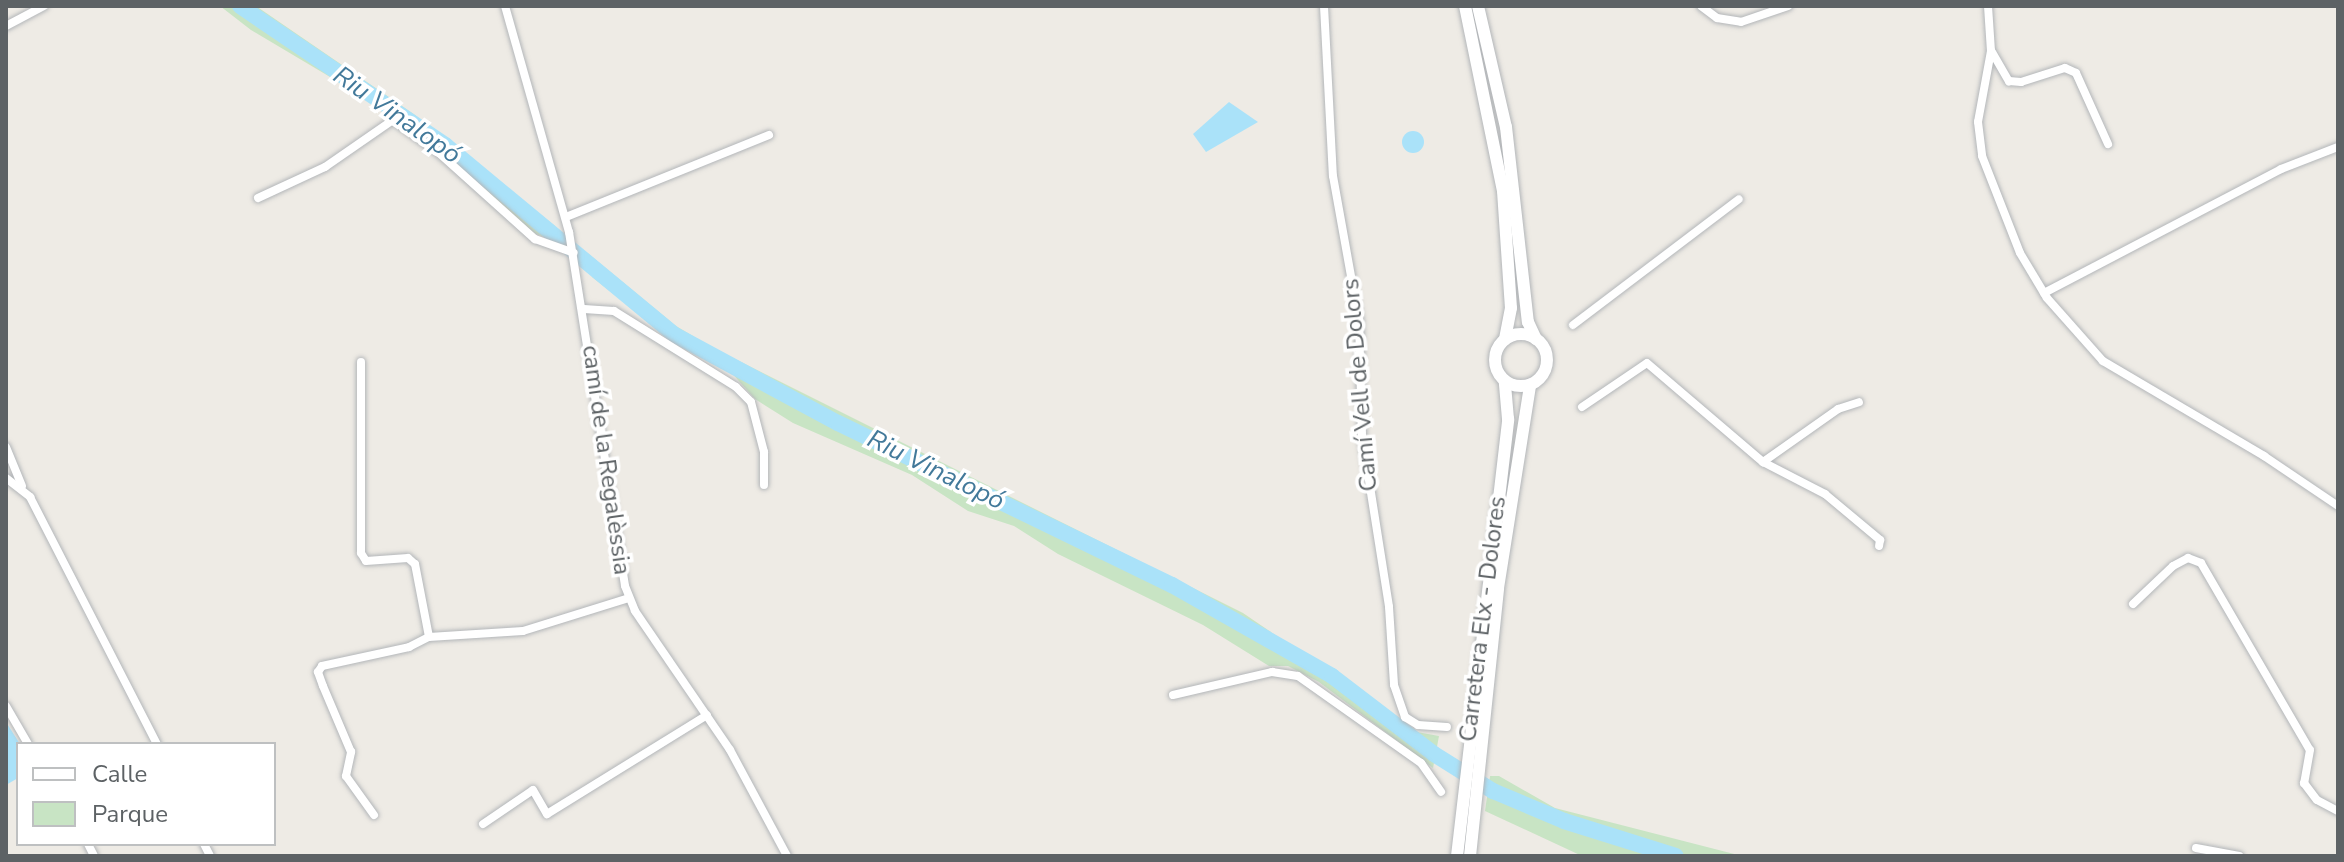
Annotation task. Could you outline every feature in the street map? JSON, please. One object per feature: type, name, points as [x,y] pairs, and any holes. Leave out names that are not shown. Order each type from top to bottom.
[{"type":"main road","points":[[1465,6],[1503,191],[1511,308],[1505,339],[1494,359],[1505,382],[1530,385],[1547,361],[1528,322],[1506,127],[1478,6]]},
{"type":"main road","points":[[1505,339],[1516,335],[1536,339]]},
{"type":"main road","name":"Carretera Elx - Dolores","points":[[1457,856],[1468,737],[1508,419],[1505,382]]},
{"type":"main road","name":"Carretera Elx - Dolores","points":[[1470,856],[1481,740],[1530,385]]},
{"type":"street","points":[[6,26],[44,6]]},
{"type":"street","name":"camí de la Regalèssia","points":[[505,6],[567,220],[584,309],[613,538],[629,598],[707,715],[787,856]]},
{"type":"street","name":"Camí Vell de Dolors","points":[[1324,6],[1333,176],[1359,320],[1362,436],[1389,607],[1397,703],[1418,725],[1447,727]]},
{"type":"street","points":[[1701,6],[1717,18],[1741,22],[1788,6]]},
{"type":"street","points":[[1988,6],[1991,51],[1978,122],[1982,156],[2020,253],[2044,293],[2103,361],[2264,456],[2338,506]]},
{"type":"street","points":[[1991,51],[2009,81],[2021,82],[2065,68],[2076,73],[2108,144]]},
{"type":"street","points":[[258,198],[325,167],[393,120],[439,153],[535,239],[574,257]]},
{"type":"street","points":[[567,220],[769,135]]},
{"type":"street","points":[[2044,293],[2281,169],[2338,147]]},
{"type":"street","points":[[1573,325],[1739,199]]},
{"type":"street","points":[[584,309],[614,311],[736,387],[751,402],[764,452],[764,485]]},
{"type":"street","points":[[361,362],[361,553],[366,561],[408,558],[415,564],[429,637]]},
{"type":"street","points":[[1582,407],[1647,363],[1763,462],[1825,494],[1880,540],[1879,546]]},
{"type":"street","points":[[1763,462],[1838,409],[1859,402]]},
{"type":"street","points":[[6,447],[23,490],[156,742]]},
{"type":"street","points":[[6,478],[23,490]]},
{"type":"street","points":[[2133,604],[2173,566],[2188,558],[2201,563],[2310,750],[2304,783],[2317,800],[2338,811]]},
{"type":"street","points":[[374,815],[346,776],[351,752],[318,672],[322,666],[409,647],[429,637],[523,631],[629,598]]},
{"type":"street","points":[[1173,695],[1272,672],[1298,676],[1421,763],[1441,792]]},
{"type":"street","points":[[6,706],[27,742]]},
{"type":"street","points":[[483,824],[533,790],[547,814],[707,715]]},
{"type":"street","points":[[2196,848],[2239,856]]},
{"type":"green space","points":[[220,6],[256,6],[415,115],[555,226],[562,244],[534,233],[394,115],[251,30]]},
{"type":"green space","points":[[585,251],[676,326],[713,348],[1243,613],[1417,732],[1439,736],[1433,768],[1319,682],[1288,666],[1269,666],[1203,625],[1058,554],[1014,526],[968,511],[912,475],[793,423],[755,399],[729,370],[667,336],[592,277]]},
{"type":"green space","points":[[1490,776],[1499,776],[1555,808],[1742,856],[1582,856],[1485,811]]},
{"type":"water","points":[[1229,102],[1258,122],[1206,152],[1193,134]]},
{"type":"water","points":[[1413,131],[1421,134],[1424,142],[1421,150],[1413,153],[1405,150],[1402,142],[1405,134]]},
{"type":"water","points":[[6,722],[19,742],[16,742],[16,779],[6,785]]},
{"type":"waterway","name":"Riu Vinalopó","points":[[240,6],[445,145],[675,335],[838,423],[1172,585],[1332,676],[1434,754],[1493,791],[1564,821],[1676,856]]}]
